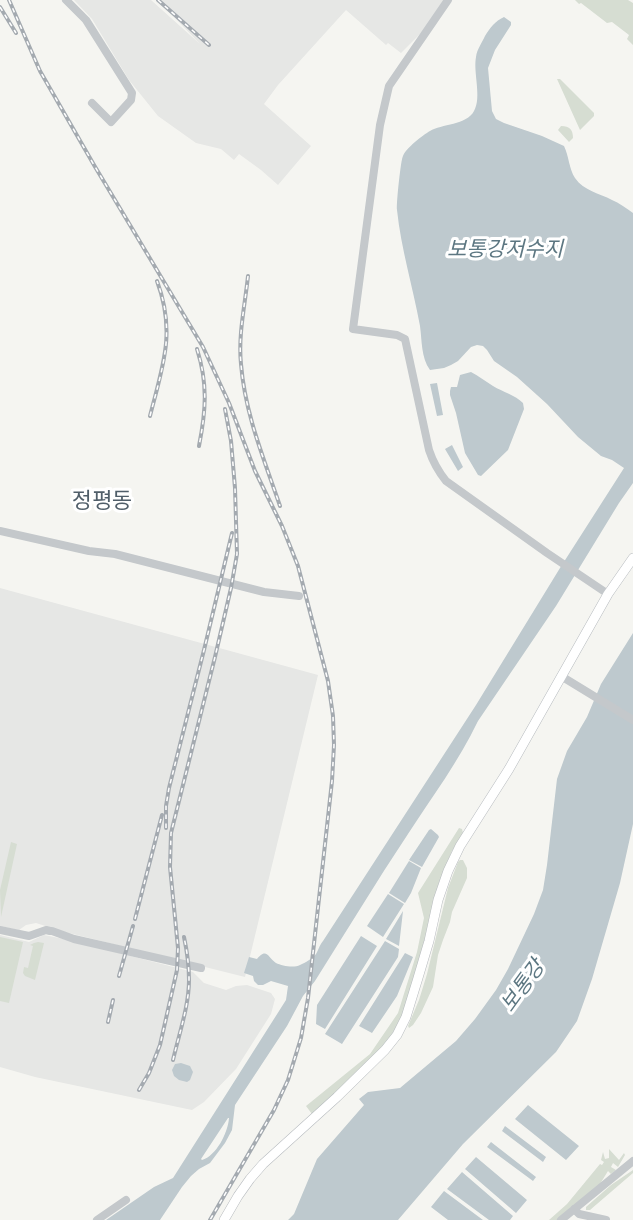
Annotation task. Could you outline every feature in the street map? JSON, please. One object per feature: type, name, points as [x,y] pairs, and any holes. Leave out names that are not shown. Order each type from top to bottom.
[{"type":"main road","points":[[224,1220],[238,1196],[262,1164],[345,1090],[386,1050],[397,1035],[406,1017],[418,978],[438,900],[460,846],[566,678],[608,594],[633,558]]},
{"type":"street","points":[[66,0],[86,21],[132,93],[130,100],[111,122],[92,103]]},
{"type":"street","points":[[448,0],[389,86],[380,125],[353,329],[397,335],[405,339],[432,461],[446,481],[608,594]]},
{"type":"street","points":[[0,531],[89,551],[115,554],[264,592],[299,596]]},
{"type":"street","points":[[566,678],[633,720]]},
{"type":"street","points":[[0,930],[29,936],[46,930],[201,968]]},
{"type":"street","points":[[561,1220],[633,1161]]},
{"type":"street","points":[[97,1220],[126,1200]]},
{"type":"street","points":[[574,1209],[579,1214],[606,1220]]},
{"type":"shaded area","points":[[74,0],[151,0],[200,44],[158,0],[445,0],[424,30],[401,53],[388,43],[386,45],[346,10],[278,85],[264,104],[311,146],[278,185],[239,154],[234,160],[221,149],[196,143],[158,116],[129,80],[92,19]]},
{"type":"shaded area","points":[[575,0],[628,0],[633,3],[633,45],[627,39],[629,35],[612,22],[607,23]]},
{"type":"shaded area","points":[[557,79],[560,79],[594,113],[594,116],[580,130]]},
{"type":"shaded area","points":[[561,126],[572,131],[573,138],[569,142],[558,130]]},
{"type":"shaded area","points":[[0,588],[318,675],[245,977],[36,923],[26,925],[19,930],[0,926]]},
{"type":"shaded area","points":[[459,828],[463,833],[452,851],[438,886],[402,1018],[383,1049],[312,1114],[306,1106],[370,1054],[398,1013],[417,952],[424,918],[418,893]]},
{"type":"shaded area","points":[[11,842],[17,844],[1,917],[0,890]]},
{"type":"shaded area","points":[[460,860],[463,860],[467,868],[467,878],[452,912],[438,955],[433,987],[421,1013],[409,1028],[427,974],[448,888]]},
{"type":"shaded area","points":[[0,935],[29,942],[44,935],[64,939],[193,972],[204,983],[226,990],[247,985],[271,993],[275,999],[271,1014],[236,1069],[204,1102],[192,1110],[35,1077],[0,1067]]},
{"type":"shaded area","points":[[0,937],[23,942],[9,1003],[0,1001]]},
{"type":"shaded area","points":[[38,942],[44,943],[35,980],[23,973],[24,967],[28,968],[33,946],[30,945]]},
{"type":"shaded area","points":[[609,1149],[619,1160],[624,1153],[625,1155],[618,1167],[613,1163],[611,1167],[616,1170],[611,1174],[608,1171],[600,1184],[557,1220],[549,1220],[567,1204],[600,1164],[602,1165],[603,1152],[605,1159],[609,1158]]},
{"type":"shaded area","points":[[633,1170],[633,1173],[590,1210],[586,1210],[586,1207],[611,1185]]},
{"type":"water","name":"보통강저수지","points":[[504,17],[511,22],[511,25],[495,50],[488,68],[492,111],[496,119],[564,146],[571,171],[579,182],[587,189],[633,213],[633,483],[556,606],[478,721],[454,765],[384,870],[235,1105],[232,1130],[225,1143],[210,1163],[191,1176],[160,1220],[106,1220],[154,1187],[173,1178],[286,1000],[288,986],[271,981],[258,985],[253,976],[244,973],[249,957],[257,959],[265,954],[276,963],[295,966],[306,962],[316,954],[476,705],[624,468],[601,456],[578,437],[547,404],[517,377],[494,361],[483,346],[471,347],[458,361],[444,368],[430,370],[422,349],[420,326],[397,210],[402,159],[408,149],[427,133],[471,116],[477,99],[475,63],[477,54],[489,30]],"holes":[[[229,1118],[220,1143],[212,1154],[202,1160]]]},
{"type":"water","points":[[471,372],[520,400],[524,409],[508,450],[481,476],[478,475],[465,453],[450,395],[451,387],[457,387],[460,375]]},
{"type":"water","points":[[437,383],[443,415],[437,416],[430,384]]},
{"type":"water","points":[[452,445],[463,467],[458,471],[445,449]]},
{"type":"water","name":"보통강","points":[[633,633],[633,824],[620,883],[592,979],[577,1021],[556,1052],[463,1144],[398,1220],[288,1220],[294,1214],[317,1159],[364,1105],[359,1099],[368,1092],[400,1088],[456,1041],[496,990],[534,914],[543,890],[557,779],[567,751],[587,717],[601,684]]},
{"type":"water","points":[[431,829],[439,837],[422,867],[409,860]]},
{"type":"water","points":[[409,861],[421,868],[405,903],[389,893]]},
{"type":"water","points":[[388,894],[404,904],[383,937],[367,926]]},
{"type":"water","points":[[403,911],[399,946],[386,939]]},
{"type":"water","points":[[361,936],[377,946],[325,1029],[316,1024],[317,1005]]},
{"type":"water","points":[[385,941],[399,949],[398,957],[342,1044],[325,1034]]},
{"type":"water","points":[[405,953],[413,957],[397,996],[372,1033],[359,1026]]},
{"type":"water","points":[[175,1064],[190,1066],[193,1072],[187,1082],[174,1076],[172,1070]]},
{"type":"water","points":[[528,1105],[579,1146],[566,1160],[515,1119]]},
{"type":"water","points":[[505,1126],[546,1157],[543,1162],[502,1131]]},
{"type":"water","points":[[491,1142],[536,1177],[533,1181],[487,1147]]},
{"type":"water","points":[[476,1157],[527,1200],[516,1213],[465,1169]]},
{"type":"water","points":[[462,1172],[513,1216],[510,1220],[489,1220],[447,1189]]},
{"type":"water","points":[[444,1191],[483,1220],[448,1220],[431,1207]]},
{"type":"railway","points":[[9,0],[40,71],[203,347],[298,566],[328,681],[333,716],[332,781],[308,998],[301,1038],[288,1080],[274,1110],[210,1220]]},
{"type":"railway","points":[[158,0],[209,45]]},
{"type":"railway","points":[[0,7],[16,33]]},
{"type":"railway","points":[[248,276],[240,342],[243,383],[256,436],[280,506]]},
{"type":"railway","points":[[150,416],[163,364],[167,333],[163,299],[157,281]]},
{"type":"railway","points":[[197,349],[201,362],[205,397],[199,446]]},
{"type":"railway","points":[[139,1090],[149,1073],[160,1045],[177,970],[178,948],[170,867],[171,833],[215,657],[237,554],[235,488],[231,441],[225,409]]},
{"type":"railway","points":[[166,828],[169,788],[232,533]]},
{"type":"railway","points":[[135,919],[162,815]]},
{"type":"railway","points":[[119,976],[133,926]]},
{"type":"railway","points":[[173,1060],[189,990],[184,937]]},
{"type":"railway","points":[[108,1022],[113,1000]]},
{"type":"district","name":"정평동","points":[[102,501]]}]
